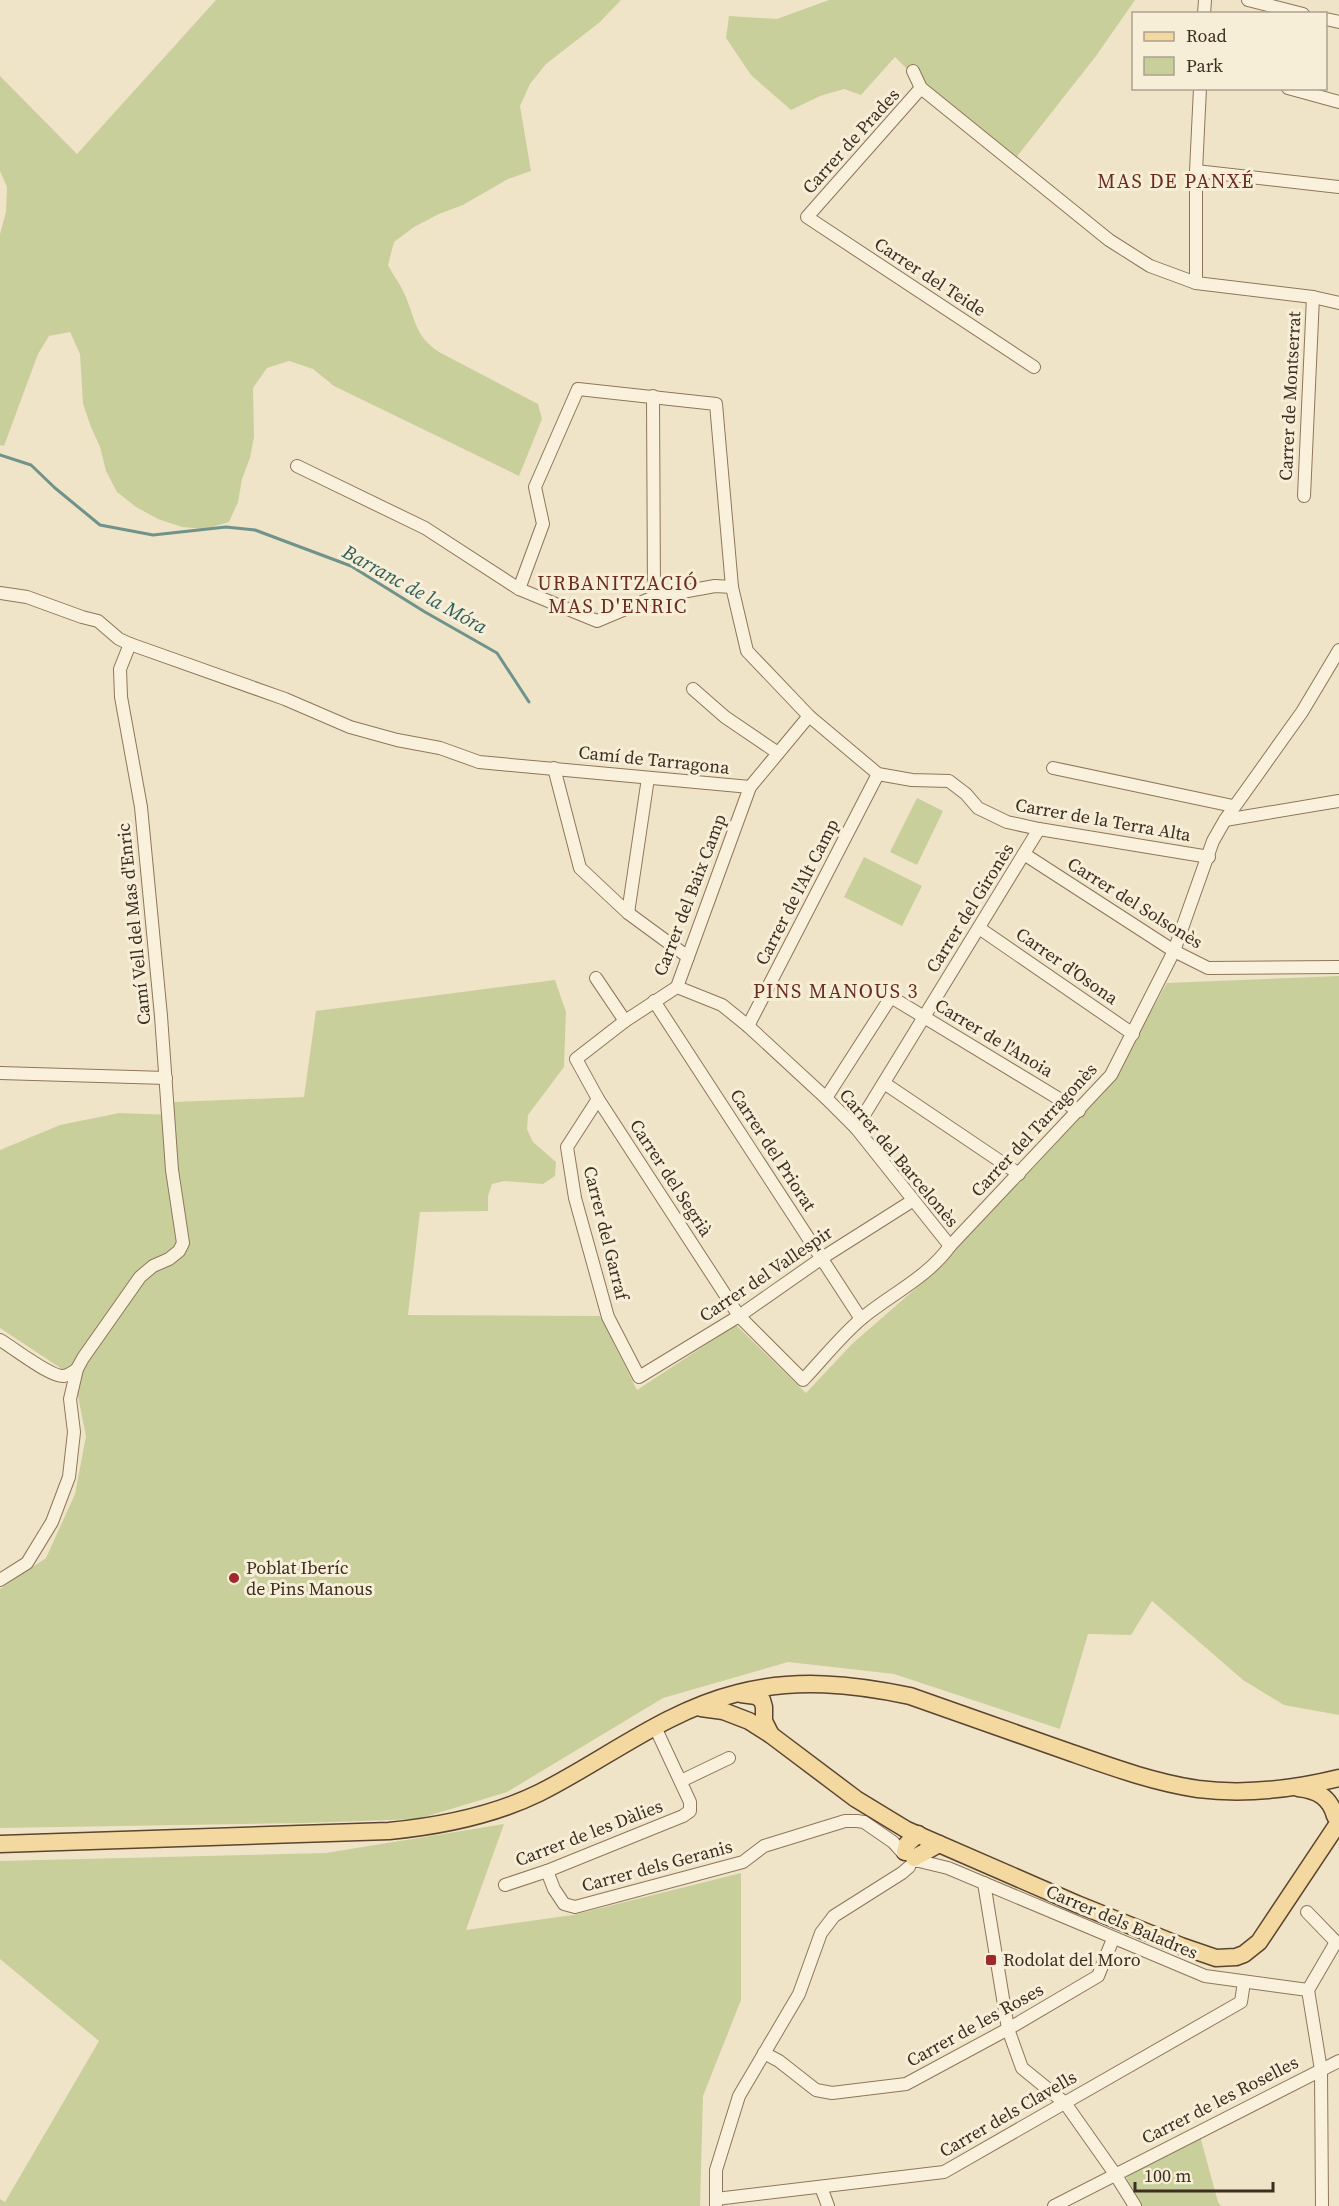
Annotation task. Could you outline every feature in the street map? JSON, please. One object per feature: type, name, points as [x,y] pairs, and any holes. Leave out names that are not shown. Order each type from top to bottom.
[{"type":"main road","points":[[697,1707],[723,1711],[752,1705],[789,1685],[843,1684],[910,1696],[1133,1774],[1172,1784],[1233,1791],[1291,1787],[1339,1778]]},
{"type":"main road","points":[[0,1844],[389,1831],[441,1824],[484,1814],[538,1793],[655,1727],[697,1707],[752,1705]]},
{"type":"main road","points":[[752,1705],[771,1735],[856,1799],[892,1821],[912,1854],[939,1844],[1204,1955],[1226,1958],[1244,1954],[1259,1942],[1328,1837],[1338,1814],[1322,1794],[1310,1789],[1291,1787]]},
{"type":"street","points":[[1248,0],[1295,12]]},
{"type":"street","points":[[913,71],[921,88],[1108,240],[1150,266],[1196,282],[1313,297],[1339,303]]},
{"type":"street","name":"Carrer de Prades","points":[[807,217],[921,88]]},
{"type":"street","points":[[1196,282],[1196,171],[1200,90]]},
{"type":"street","points":[[1295,90],[1339,102]]},
{"type":"street","points":[[1196,171],[1339,187]]},
{"type":"street","name":"Carrer del Teide","points":[[807,217],[1034,368]]},
{"type":"street","name":"Carrer de Montserrat","points":[[1304,496],[1313,297]]},
{"type":"street","points":[[519,588],[543,524],[535,488],[578,389],[653,396],[654,597]]},
{"type":"street","name":"Carrer de la Terra Alta","points":[[653,396],[716,404],[732,586],[747,651],[809,717],[878,774],[912,780],[949,781],[966,794],[978,808],[1007,822],[1209,857]]},
{"type":"street","points":[[297,466],[425,528],[519,588],[597,621],[654,597],[715,586],[732,586]]},
{"type":"street","points":[[0,592],[27,597],[82,618],[98,621],[130,644],[285,699],[350,727],[397,740],[440,748],[479,762],[554,768],[580,868],[628,913],[688,957]]},
{"type":"street","name":"Camí Vell del Mas d'Enric","points":[[0,1580],[27,1563],[52,1522],[69,1477],[74,1432],[70,1399],[77,1369],[140,1277],[153,1266],[169,1259],[179,1251],[183,1243],[172,1170],[166,1078],[141,807],[121,697],[120,669],[130,644]]},
{"type":"street","name":"Carrer del Tarragonès","points":[[739,1316],[803,1380],[861,1319],[907,1288],[940,1260],[950,1246],[1111,1075],[1174,951],[1213,841],[1233,806],[1302,712],[1339,650]]},
{"type":"street","points":[[693,689],[725,717],[778,753]]},
{"type":"street","name":"Carrer del Baix Camp","points":[[576,1059],[625,1021],[677,987],[750,787],[809,717]]},
{"type":"street","name":"Camí de Tarragona","points":[[554,768],[750,787]]},
{"type":"street","points":[[1053,768],[1233,806]]},
{"type":"street","name":"Carrer de l'Alt Camp","points":[[748,1026],[878,774]]},
{"type":"street","points":[[628,913],[648,778]]},
{"type":"street","points":[[1225,820],[1339,801]]},
{"type":"street","name":"Carrer del Gironès","points":[[856,1128],[1039,829]]},
{"type":"street","name":"Carrer del Solsonès","points":[[1024,854],[1174,951],[1208,968],[1339,967]]},
{"type":"street","name":"Carrer d'Osona","points":[[980,928],[1133,1034]]},
{"type":"street","points":[[596,978],[625,1021]]},
{"type":"street","name":"Carrer del Barcelonès","points":[[677,987],[722,1005],[826,1098],[856,1128],[950,1246]]},
{"type":"street","name":"Carrer de l'Anoia","points":[[826,1098],[891,998],[1079,1110]]},
{"type":"street","name":"Carrer del Priorat","points":[[654,1001],[861,1319]]},
{"type":"street","name":"Carrer del Segrià","points":[[576,1059],[598,1099],[739,1316]]},
{"type":"street","points":[[0,1073],[166,1078]]},
{"type":"street","points":[[884,1083],[1019,1174]]},
{"type":"street","name":"Carrer del Garraf","points":[[598,1099],[567,1147],[574,1198],[608,1317],[639,1377]]},
{"type":"street","name":"Carrer del Vallespir","points":[[639,1377],[739,1316],[822,1258],[912,1201]]},
{"type":"street","points":[[0,1340],[60,1376],[67,1376],[77,1369]]},
{"type":"street","name":"Carrer de les Dàlies","points":[[505,1885],[547,1871],[683,1816],[690,1811],[690,1802],[655,1727]]},
{"type":"street","name":"Carrer de les Dàlies","points":[[681,1781],[729,1758]]},
{"type":"street","name":"Carrer dels Geranis","points":[[547,1871],[554,1889],[564,1904],[575,1907],[743,1862],[764,1846],[845,1821],[864,1822],[889,1841],[912,1854]]},
{"type":"street","points":[[716,2203],[716,2169],[739,2096],[800,1994],[821,1933],[834,1916],[893,1878],[912,1854]]},
{"type":"street","name":"Carrer dels Baladres","points":[[912,1854],[1205,1976],[1308,1990]]},
{"type":"street","points":[[984,1883],[1008,2029],[1022,2068],[1065,2103],[1135,2206]]},
{"type":"street","points":[[1306,1912],[1337,1941],[1308,1990],[1321,2070],[1322,2206]]},
{"type":"street","name":"Carrer de les Roses","points":[[764,2053],[779,2061],[816,2090],[832,2093],[906,2084],[1008,2029],[1098,1976],[1113,1939]]},
{"type":"street","name":"Carrer dels Clavells","points":[[716,2203],[945,2172],[1241,2002],[1244,1982]]},
{"type":"street","name":"Carrer de les Roselles","points":[[1054,2206],[1339,2061]]},
{"type":"street","points":[[822,2187],[828,2206]]},
{"type":"green space","points":[[216,0],[621,0],[600,22],[546,64],[530,84],[520,106],[531,171],[508,179],[463,205],[414,227],[394,242],[388,265],[403,291],[420,333],[431,346],[538,404],[542,419],[519,476],[334,386],[313,369],[289,361],[267,368],[253,388],[254,437],[238,502],[229,522],[205,529],[182,527],[158,519],[136,507],[117,492],[106,471],[100,447],[83,404],[80,354],[70,332],[49,336],[38,354],[4,446],[0,445],[0,234],[6,212],[7,187],[0,171],[0,76],[77,154]]},
{"type":"green space","points":[[829,0],[1135,0],[1096,56],[1015,159],[922,84],[895,57],[861,95],[844,89],[820,96],[791,110],[751,75],[726,38],[729,16],[777,19]]},
{"type":"green space","points":[[917,798],[943,811],[917,865],[890,852]]},
{"type":"green space","points":[[864,857],[922,886],[902,926],[844,897]]},
{"type":"green space","points":[[1339,976],[1339,1715],[1284,1705],[1243,1680],[1152,1601],[1131,1635],[1088,1634],[1060,1729],[894,1674],[788,1662],[663,1698],[507,1792],[418,1819],[0,1828],[0,1589],[46,1558],[75,1494],[86,1436],[74,1377],[0,1328],[0,1150],[60,1125],[119,1113],[174,1115],[173,1102],[304,1097],[316,1011],[555,980],[566,1012],[564,1067],[528,1115],[527,1129],[533,1142],[556,1162],[555,1176],[543,1184],[504,1181],[492,1184],[488,1196],[488,1211],[420,1212],[408,1315],[600,1316],[637,1390],[736,1325],[806,1393],[852,1344],[922,1283],[1106,1090],[1167,983]]},
{"type":"green space","points":[[504,1824],[466,1930],[573,1915],[741,1873],[741,2000],[703,2096],[700,2206],[0,2206],[0,2199],[5,2202],[99,2041],[0,1959],[0,1861],[326,1853]]},
{"type":"green space","points":[[1200,2136],[1221,2206],[1140,2206],[1126,2183],[1128,2174]]},
{"type":"waterway","name":"Barranc de la Móra","points":[[0,455],[31,465],[100,525],[153,535],[226,527],[255,530],[351,566],[497,653],[529,702]]},
{"type":"place","name":"Poblat Iberíc de Pins Manous","points":[[234,1578]]},
{"type":"place","name":"Rodolat del Moro","points":[[991,1960]]},
{"type":"district","name":"MAS DE PANXÉ","points":[[1176,181]]},
{"type":"district","name":"URBANITZACIÓ MAS D'ENRIC","points":[[618,594]]},
{"type":"district","name":"PINS MANOUS 3","points":[[836,991]]}]
